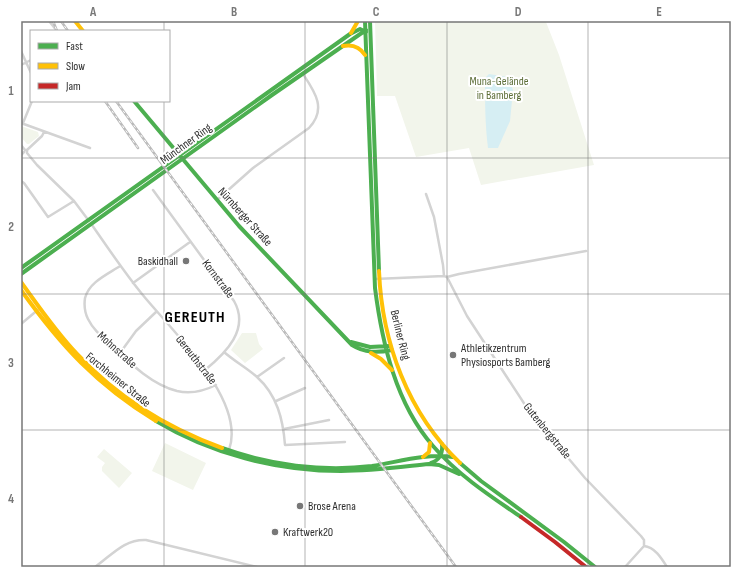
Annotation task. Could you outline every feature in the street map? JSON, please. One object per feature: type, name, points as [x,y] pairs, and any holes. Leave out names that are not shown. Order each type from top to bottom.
[{"type":"main road","points":[[75,21],[81,30]]},
{"type":"main road","points":[[350,34],[358,21]]},
{"type":"main road","name":"Berliner Ring","points":[[365,21],[377,279],[391,348],[399,372],[412,401],[427,424],[453,457],[472,474],[554,534],[595,567]]},
{"type":"main road","points":[[365,31],[370,22]]},
{"type":"main road","name":"Berliner Ring","points":[[370,22],[377,279],[376,298],[386,349],[406,405],[430,443],[462,475],[537,529],[586,567]]},
{"type":"main road","points":[[350,34],[360,29],[365,31],[370,36]]},
{"type":"main road","name":"Münchner Ring","points":[[21,268],[90,222],[302,72],[365,31]]},
{"type":"main road","name":"Münchner Ring","points":[[302,72],[350,34]]},
{"type":"main road","points":[[341,46],[352,45],[358,47],[362,50],[366,58]]},
{"type":"main road","name":"Nürnberger Straße","points":[[135,102],[217,201],[253,241],[356,348],[371,353],[381,359],[393,372]]},
{"type":"main road","name":"Münchner Ring","points":[[21,274],[90,222]]},
{"type":"main road","name":"Forchheimer Straße","points":[[21,282],[57,338],[82,365],[120,398],[157,422],[205,446],[266,464],[312,470],[353,471],[429,464],[439,465],[462,475]]},
{"type":"main road","name":"Forchheimer Straße","points":[[21,290],[85,362],[112,387],[132,403],[174,427],[207,442],[229,450],[279,462],[324,467],[368,466],[422,458],[442,456],[453,457]]},
{"type":"main road","name":"Nürnberger Straße","points":[[348,340],[366,347],[386,349]]},
{"type":"main road","points":[[371,353],[391,348]]},
{"type":"main road","points":[[422,458],[429,452],[430,443]]},
{"type":"main road","points":[[429,464],[439,460],[442,456],[442,444]]},
{"type":"street","points":[[49,21],[56,30]]},
{"type":"street","points":[[21,50],[30,72]]},
{"type":"street","points":[[21,65],[30,60]]},
{"type":"street","points":[[217,201],[253,168],[315,123],[318,117],[318,104],[302,72]]},
{"type":"street","points":[[32,102],[22,123],[90,148]]},
{"type":"street","points":[[21,155],[42,136],[44,132]]},
{"type":"street","name":"Gereuthstraße","points":[[21,145],[45,173],[74,201],[133,283],[216,385],[227,408],[230,420],[231,441],[229,450]]},
{"type":"street","points":[[21,181],[48,217],[74,201]]},
{"type":"street","name":"Kornstraße","points":[[153,190],[234,301],[237,308],[239,324],[237,335],[224,352],[205,370]]},
{"type":"street","name":"Gutenbergstraße","points":[[426,194],[433,212],[446,277],[467,316],[531,414],[585,478],[641,536],[644,540],[644,546],[648,546],[654,550],[667,567]]},
{"type":"street","points":[[133,283],[190,242]]},
{"type":"street","points":[[377,279],[446,277],[586,251]]},
{"type":"street","name":"Mohnstraße","points":[[120,266],[93,285],[85,299],[88,320],[95,330],[133,365],[150,377],[174,390],[194,392],[216,385]]},
{"type":"street","points":[[21,324],[38,310]]},
{"type":"street","points":[[120,353],[136,331],[156,312]]},
{"type":"street","points":[[224,352],[257,377],[269,390],[276,401],[284,429],[285,445],[345,442]]},
{"type":"street","points":[[257,377],[284,358]]},
{"type":"street","points":[[276,401],[305,388]]},
{"type":"street","points":[[284,429],[329,420]]},
{"type":"street","points":[[95,567],[127,543],[139,540],[161,543],[257,567]]},
{"type":"street","points":[[625,567],[644,546]]},
{"type":"green space","name":"Muna-Gelände in Bamberg","points":[[375,21],[546,22],[559,55],[594,165],[481,185],[469,148],[416,157],[395,96],[377,96]]},
{"type":"green space","points":[[21,126],[38,132],[39,136],[27,144],[21,137]]},
{"type":"green space","points":[[242,333],[256,333],[259,344],[263,349],[245,363],[231,350]]},
{"type":"green space","points":[[165,443],[206,463],[193,490],[152,471]]},
{"type":"green space","points":[[104,449],[132,473],[119,488],[102,471],[102,467],[105,463],[97,457]]},
{"type":"water","points":[[489,74],[508,77],[513,90],[510,121],[498,148],[488,148],[485,78]]},
{"type":"railway","points":[[53,21],[57,30]]},
{"type":"railway","points":[[61,21],[67,30]]},
{"type":"railway","points":[[106,102],[138,148]]},
{"type":"railway","points":[[117,102],[456,567]]},
{"type":"traffic: fast","points":[[365,21],[375,288],[382,330],[393,372],[409,411],[433,446],[464,476],[521,517]]},
{"type":"traffic: fast","points":[[370,21],[379,271]]},
{"type":"traffic: fast","points":[[21,268],[350,34],[360,29],[366,32]]},
{"type":"traffic: fast","points":[[21,274],[272,95],[366,30]]},
{"type":"traffic: fast","points":[[135,102],[239,226],[352,345],[362,350],[371,352],[392,350]]},
{"type":"traffic: fast","points":[[351,342],[370,347],[389,346]]},
{"type":"traffic: fast","points":[[156,421],[199,443],[269,464],[293,468],[341,471],[374,470],[429,464],[439,465],[459,474]]},
{"type":"traffic: fast","points":[[431,463],[437,460],[440,456],[442,444]]},
{"type":"traffic: fast","points":[[222,448],[277,463],[296,466],[334,468],[372,466],[422,457],[453,457]]},
{"type":"traffic: fast","points":[[460,463],[481,481],[564,542],[595,567]]},
{"type":"traffic: slow","points":[[75,21],[82,30]]},
{"type":"traffic: slow","points":[[351,33],[358,21]]},
{"type":"traffic: slow","points":[[343,46],[350,45],[356,47],[365,55]]},
{"type":"traffic: slow","points":[[379,271],[381,298],[386,324],[392,350],[401,375],[412,399],[426,422],[460,463]]},
{"type":"traffic: slow","points":[[21,282],[69,346],[92,370],[126,397],[162,421],[222,448]]},
{"type":"traffic: slow","points":[[21,290],[51,329],[81,363],[116,393],[156,421]]},
{"type":"traffic: slow","points":[[371,353],[381,359],[392,370]]},
{"type":"traffic: slow","points":[[423,457],[429,452],[430,443]]},
{"type":"traffic: jam","points":[[521,517],[586,567]]},
{"type":"place","name":"Baskidhall","points":[[186,261]]},
{"type":"place","name":"Athletikzentrum Physiosports Bamberg","points":[[453,355]]},
{"type":"place","name":"Brose Arena","points":[[300,506]]},
{"type":"place","name":"Kraftwerk20","points":[[275,532]]},
{"type":"district","name":"GEREUTH","points":[[195,317]]}]
